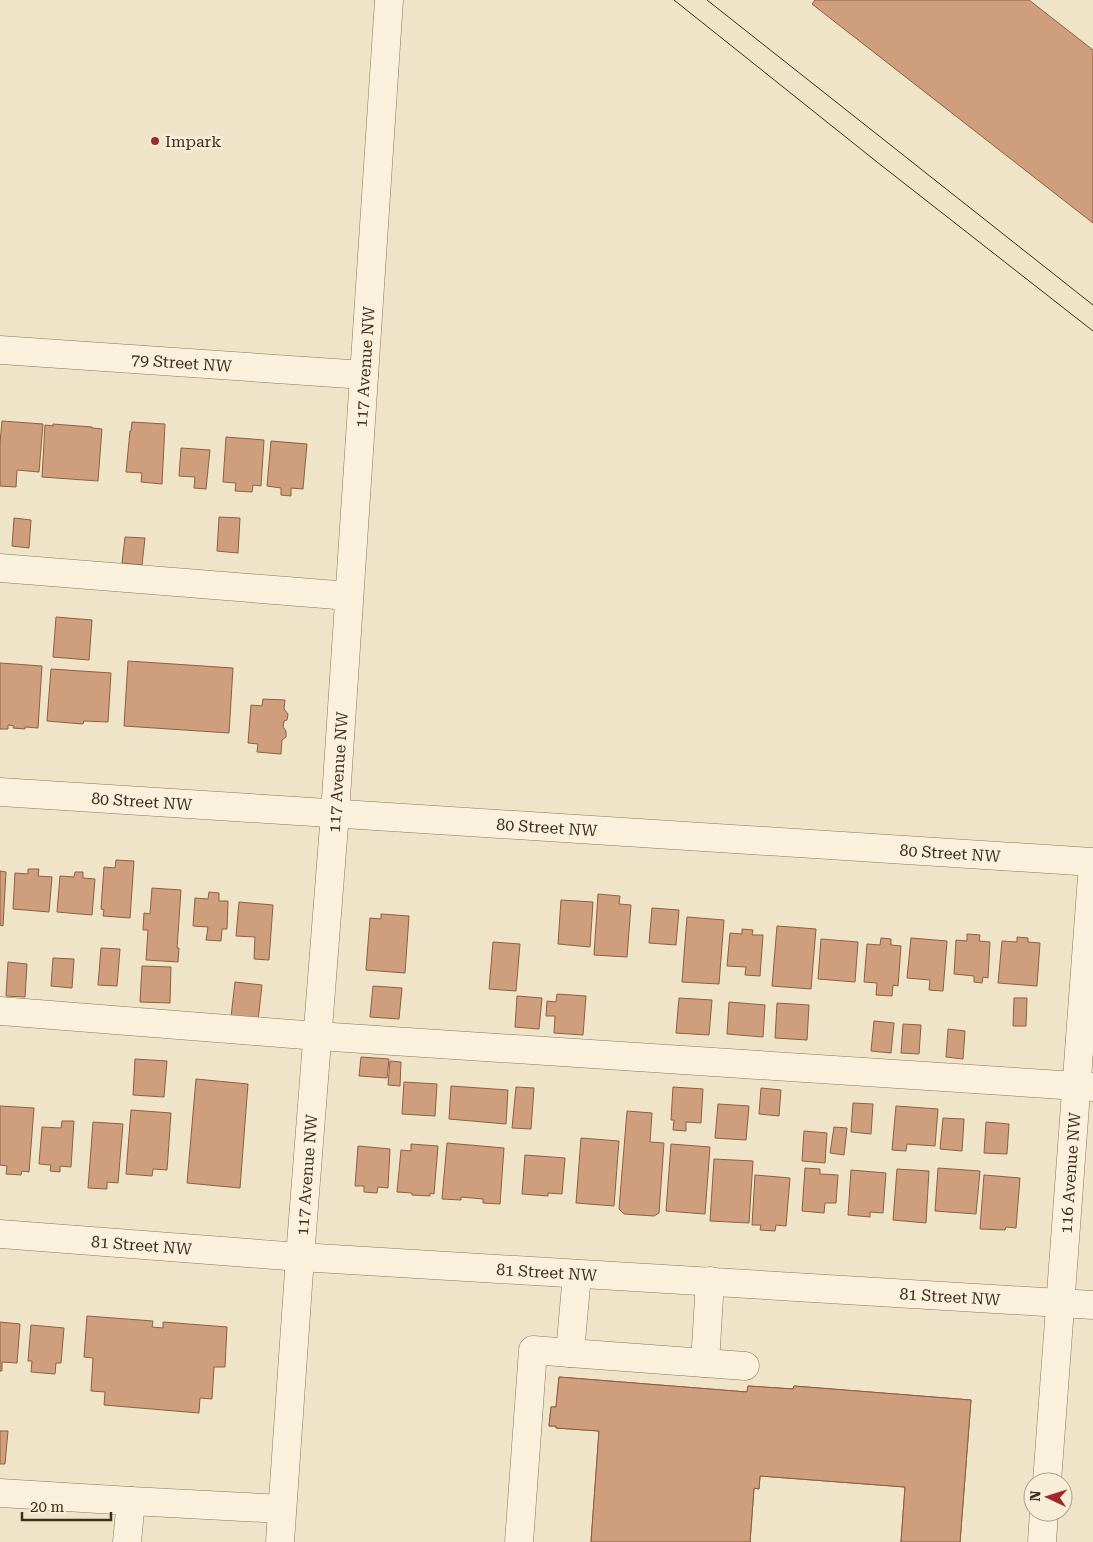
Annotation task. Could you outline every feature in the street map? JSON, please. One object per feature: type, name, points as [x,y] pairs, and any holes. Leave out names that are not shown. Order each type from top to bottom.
[{"type":"street","name":"117 Avenue NW","points":[[280,1542],[335,813],[389,0]]},
{"type":"street","name":"79 Street NW","points":[[0,350],[364,375]]},
{"type":"street","points":[[0,568],[349,596]]},
{"type":"street","name":"80 Street NW","points":[[0,792],[1093,862]]},
{"type":"street","name":"116 Avenue NW","points":[[1047,1472],[1060,1303],[1085,1086],[1093,862]]},
{"type":"street","points":[[0,1011],[317,1036],[1085,1086]]},
{"type":"street","name":"81 Street NW","points":[[0,1234],[300,1257],[1093,1305]]},
{"type":"street","points":[[570,1353],[577,1274]]},
{"type":"street","points":[[705,1363],[710,1281]]},
{"type":"street","points":[[519,1542],[533,1350],[745,1366]]},
{"type":"street","points":[[0,1493],[282,1509]]},
{"type":"street","points":[[126,1542],[131,1501]]},
{"type":"street","points":[[1042,1542],[1043,1522]]},
{"type":"building","points":[[815,0],[1029,0],[1093,50],[1093,223],[812,4]]},
{"type":"building","points":[[2,421],[43,424],[39,472],[17,470],[16,487],[0,486]]},
{"type":"building","points":[[132,422],[165,424],[162,484],[141,482],[142,473],[126,472]]},
{"type":"building","points":[[53,424],[102,429],[98,481],[42,477],[45,425],[53,426]]},
{"type":"building","points":[[226,437],[264,440],[261,486],[253,485],[252,492],[235,491],[236,483],[223,482]]},
{"type":"building","points":[[271,441],[307,444],[303,489],[291,488],[291,496],[281,495],[281,488],[267,486]]},
{"type":"building","points":[[181,448],[210,450],[206,489],[194,488],[195,477],[179,476]]},
{"type":"building","points":[[219,517],[240,518],[238,553],[217,551]]},
{"type":"building","points":[[14,518],[31,520],[29,548],[12,546]]},
{"type":"building","points":[[125,537],[145,538],[142,565],[122,563]]},
{"type":"building","points":[[56,617],[92,620],[89,660],[53,657]]},
{"type":"building","points":[[128,661],[233,668],[229,733],[124,726]]},
{"type":"building","points":[[0,663],[42,666],[38,728],[13,728],[14,726],[8,725],[8,729],[0,729]]},
{"type":"building","points":[[51,669],[111,673],[108,722],[84,721],[83,724],[47,721]]},
{"type":"building","points":[[263,699],[285,700],[284,709],[288,714],[287,720],[284,721],[283,727],[286,731],[286,737],[282,740],[281,754],[257,752],[258,744],[248,743],[251,705],[262,706]]},
{"type":"building","points":[[116,860],[134,861],[130,918],[103,916],[104,910],[101,909],[104,867],[115,868]]},
{"type":"building","points":[[28,869],[39,869],[38,876],[52,877],[49,912],[13,909],[15,873],[28,874]]},
{"type":"building","points":[[0,871],[6,872],[3,926],[0,925]]},
{"type":"building","points":[[75,872],[83,872],[83,878],[95,879],[92,915],[57,912],[60,876],[74,877]]},
{"type":"building","points":[[152,888],[181,890],[177,948],[179,948],[178,962],[146,960],[148,930],[143,930],[144,913],[150,914]]},
{"type":"building","points":[[209,892],[219,893],[219,901],[228,901],[227,929],[222,929],[221,941],[206,940],[208,927],[193,926],[195,898],[208,899]]},
{"type":"building","points":[[598,894],[620,896],[619,904],[631,905],[627,957],[594,955]]},
{"type":"building","points":[[561,900],[593,902],[590,947],[558,944]]},
{"type":"building","points":[[239,902],[273,905],[269,960],[254,959],[255,937],[236,936]]},
{"type":"building","points":[[652,908],[679,910],[676,945],[649,943]]},
{"type":"building","points":[[381,914],[409,916],[405,973],[366,970],[370,918],[381,919]]},
{"type":"building","points":[[687,917],[724,920],[719,984],[682,982]]},
{"type":"building","points":[[777,926],[816,929],[811,989],[772,986]]},
{"type":"building","points":[[742,929],[753,930],[752,935],[763,935],[760,976],[745,975],[746,967],[727,966],[730,933],[742,934]]},
{"type":"building","points":[[967,934],[980,935],[979,941],[990,942],[988,978],[983,977],[982,983],[974,982],[974,976],[954,974],[956,940],[967,941]]},
{"type":"building","points":[[1017,937],[1028,938],[1028,942],[1040,943],[1037,986],[998,983],[1002,941],[1017,942]]},
{"type":"building","points":[[881,938],[891,939],[891,945],[901,946],[898,986],[893,985],[892,996],[876,995],[877,983],[864,982],[867,944],[880,945]]},
{"type":"building","points":[[911,938],[947,941],[943,991],[929,990],[930,980],[907,978]]},
{"type":"building","points":[[821,939],[858,942],[855,982],[818,979]]},
{"type":"building","points":[[493,942],[520,944],[516,991],[489,989]]},
{"type":"building","points":[[101,948],[120,949],[117,986],[98,985]]},
{"type":"building","points":[[53,958],[74,959],[72,988],[51,986]]},
{"type":"building","points":[[8,962],[27,964],[25,997],[6,996]]},
{"type":"building","points":[[142,966],[171,967],[170,1003],[140,1002]]},
{"type":"building","points":[[235,982],[262,985],[258,1021],[231,1017]]},
{"type":"building","points":[[373,986],[402,988],[399,1019],[370,1017]]},
{"type":"building","points":[[557,994],[586,996],[583,1035],[554,1033],[555,1016],[546,1016],[547,1001],[556,1002]]},
{"type":"building","points":[[517,996],[542,998],[539,1029],[515,1027]]},
{"type":"building","points":[[679,998],[712,1000],[709,1035],[676,1033]]},
{"type":"building","points":[[1014,998],[1027,998],[1026,1026],[1013,1026]]},
{"type":"building","points":[[729,1002],[765,1005],[763,1037],[727,1034]]},
{"type":"building","points":[[777,1003],[809,1005],[807,1040],[775,1038]]},
{"type":"building","points":[[874,1021],[894,1023],[891,1053],[871,1051]]},
{"type":"building","points":[[903,1024],[921,1025],[919,1054],[901,1053]]},
{"type":"building","points":[[948,1029],[965,1031],[963,1059],[946,1057]]},
{"type":"building","points":[[361,1057],[389,1059],[387,1078],[359,1076]]},
{"type":"building","points":[[135,1059],[167,1061],[164,1097],[133,1095]]},
{"type":"building","points":[[390,1061],[401,1062],[400,1086],[388,1085]]},
{"type":"building","points":[[196,1079],[248,1084],[240,1188],[187,1183]]},
{"type":"building","points":[[404,1082],[437,1084],[435,1116],[402,1114]]},
{"type":"building","points":[[451,1086],[508,1090],[506,1124],[449,1119]]},
{"type":"building","points":[[516,1087],[534,1088],[531,1129],[512,1128]]},
{"type":"building","points":[[673,1087],[703,1089],[701,1123],[686,1122],[686,1131],[673,1130],[674,1120],[671,1120]]},
{"type":"building","points":[[761,1088],[781,1090],[779,1116],[759,1114]]},
{"type":"building","points":[[853,1103],[873,1104],[871,1134],[851,1132]]},
{"type":"building","points":[[718,1104],[749,1106],[746,1140],[715,1138]]},
{"type":"building","points":[[0,1106],[34,1108],[29,1172],[22,1171],[21,1175],[6,1174],[7,1166],[0,1165]]},
{"type":"building","points":[[896,1106],[938,1109],[935,1146],[907,1144],[906,1151],[892,1150]]},
{"type":"building","points":[[131,1110],[171,1113],[167,1170],[153,1169],[152,1176],[126,1174]]},
{"type":"building","points":[[627,1111],[652,1113],[650,1142],[664,1143],[659,1213],[654,1216],[624,1214],[619,1209]]},
{"type":"building","points":[[943,1118],[964,1119],[962,1151],[940,1149]]},
{"type":"building","points":[[62,1121],[74,1121],[71,1167],[60,1166],[60,1172],[50,1171],[51,1165],[39,1164],[42,1127],[61,1128]]},
{"type":"building","points":[[93,1122],[123,1124],[118,1183],[107,1182],[107,1189],[88,1188]]},
{"type":"building","points":[[986,1122],[1009,1124],[1007,1154],[984,1153]]},
{"type":"building","points":[[834,1127],[847,1128],[844,1155],[830,1153]]},
{"type":"building","points":[[804,1131],[827,1133],[825,1163],[802,1161]]},
{"type":"building","points":[[581,1138],[619,1141],[614,1206],[576,1203]]},
{"type":"building","points":[[447,1143],[504,1148],[500,1204],[483,1203],[483,1199],[461,1197],[461,1200],[442,1199]]},
{"type":"building","points":[[411,1144],[438,1146],[434,1194],[430,1193],[430,1196],[397,1192],[401,1150],[411,1151]]},
{"type":"building","points":[[671,1144],[710,1147],[705,1214],[666,1211]]},
{"type":"building","points":[[358,1146],[390,1149],[388,1188],[378,1187],[377,1193],[364,1192],[364,1186],[355,1186]]},
{"type":"building","points":[[525,1155],[565,1158],[562,1194],[548,1193],[548,1196],[522,1194]]},
{"type":"building","points":[[714,1159],[753,1161],[749,1223],[710,1221]]},
{"type":"building","points":[[805,1168],[820,1169],[820,1174],[838,1175],[836,1203],[825,1203],[824,1213],[802,1211]]},
{"type":"building","points":[[938,1168],[980,1171],[976,1214],[935,1211]]},
{"type":"building","points":[[897,1169],[929,1171],[926,1223],[893,1220]]},
{"type":"building","points":[[851,1170],[886,1173],[883,1213],[870,1212],[870,1217],[848,1215]]},
{"type":"building","points":[[755,1175],[790,1178],[786,1226],[776,1225],[775,1231],[760,1230],[761,1225],[752,1225]]},
{"type":"building","points":[[984,1175],[1020,1178],[1016,1228],[1006,1227],[1005,1230],[980,1229]]},
{"type":"building","points":[[87,1316],[153,1321],[152,1327],[163,1328],[163,1322],[227,1327],[225,1367],[214,1367],[212,1399],[200,1398],[199,1413],[104,1405],[105,1392],[91,1391],[93,1358],[84,1357]]},
{"type":"building","points":[[0,1322],[20,1324],[17,1363],[2,1362],[2,1371],[0,1371]]},
{"type":"building","points":[[31,1325],[64,1328],[61,1363],[56,1363],[55,1374],[31,1372],[32,1361],[28,1361]]},
{"type":"building","points":[[559,1377],[747,1392],[748,1386],[793,1389],[794,1386],[971,1400],[960,1542],[901,1542],[905,1487],[760,1476],[759,1489],[754,1488],[750,1542],[591,1542],[599,1431],[549,1426],[551,1407],[556,1407]]},
{"type":"building","points":[[559,1377],[747,1392],[748,1386],[793,1389],[794,1386],[971,1400],[960,1542],[901,1542],[905,1487],[760,1476],[759,1489],[754,1488],[750,1542],[591,1542],[599,1431],[549,1426],[551,1407],[556,1407]]},
{"type":"building","points":[[0,1431],[8,1431],[5,1464],[0,1464]]},
{"type":"tram line","points":[[674,0],[1093,331]]},
{"type":"tram line","points":[[707,0],[1093,305]]},
{"type":"place","name":"Impark","points":[[155,141]]}]
